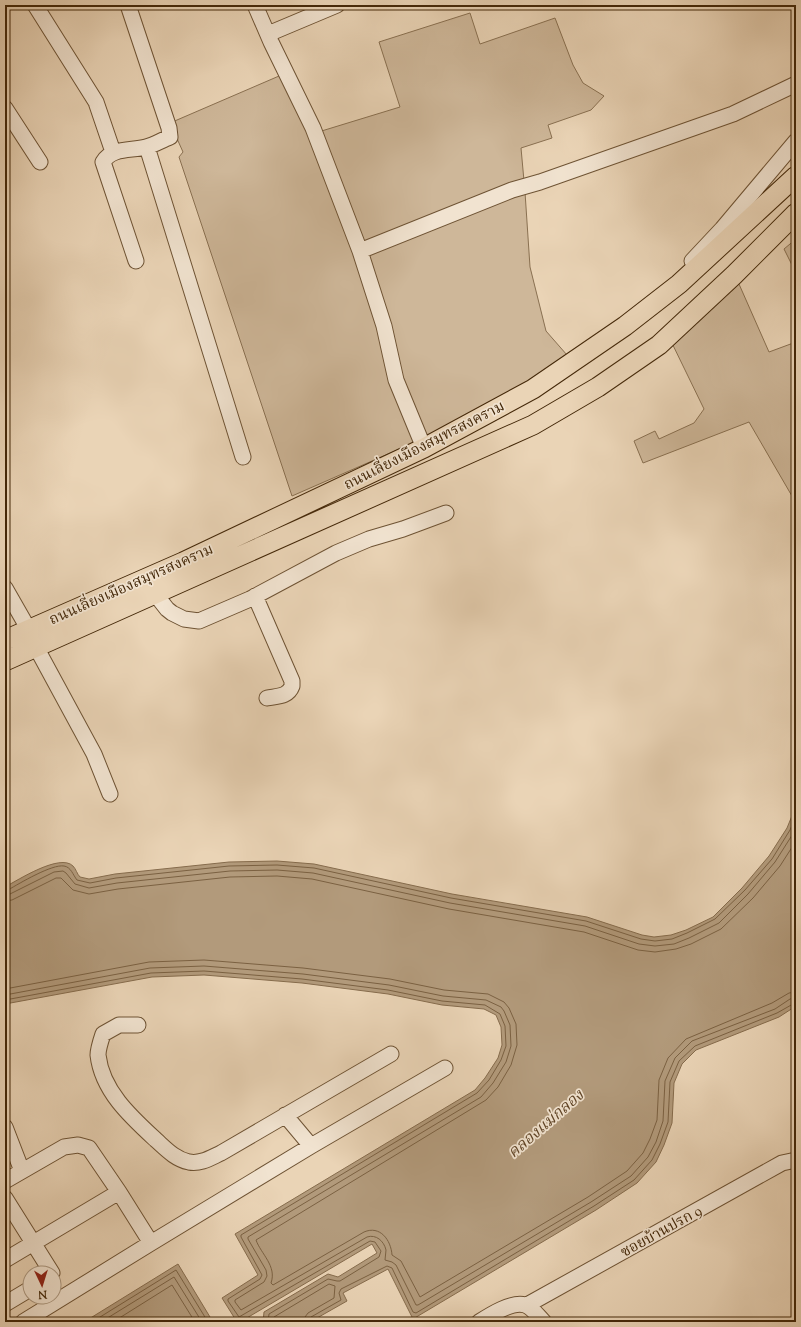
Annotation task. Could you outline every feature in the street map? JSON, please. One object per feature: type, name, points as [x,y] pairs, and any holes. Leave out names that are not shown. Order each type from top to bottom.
[{"type":"main road","name":"ถนนเลี่ยงเมืองสมุทรสงคราม","points":[[5,661],[32,638],[183,562],[424,448],[533,389],[625,326],[679,284],[796,176]]},
{"type":"main road","name":"ถนนเลี่ยงเมืองสมุทรสงคราม","points":[[5,640],[32,638],[156,594],[533,425],[592,390],[659,344],[734,275],[796,213]]},
{"type":"street","points":[[35,5],[96,102],[113,152]]},
{"type":"street","points":[[128,5],[169,128],[170,137],[147,147],[113,152],[107,156],[103,162],[136,261]]},
{"type":"street","points":[[255,5],[314,128],[360,251],[384,326],[396,380],[424,448]]},
{"type":"street","points":[[268,34],[337,5]]},
{"type":"street","points":[[360,251],[512,190],[540,182],[733,114],[796,84]]},
{"type":"street","points":[[5,108],[40,162]]},
{"type":"street","points":[[625,326],[676,278],[722,229],[796,141]]},
{"type":"street","points":[[147,147],[243,457]]},
{"type":"street","points":[[156,594],[167,609],[172,613],[184,619],[199,621],[255,596],[336,553],[369,539],[403,529],[446,513]]},
{"type":"street","points":[[5,588],[94,754],[110,794]]},
{"type":"street","points":[[255,596],[292,681],[292,686],[287,693],[282,696],[268,698]]},
{"type":"street","points":[[138,1025],[119,1025],[102,1034],[98,1054],[104,1077],[111,1091],[138,1124],[177,1159],[189,1162],[201,1162],[221,1153],[285,1114],[391,1054]]},
{"type":"street","points":[[23,1322],[311,1146],[445,1068]]},
{"type":"street","points":[[285,1114],[311,1146]]},
{"type":"street","points":[[5,1127],[22,1171]]},
{"type":"street","points":[[5,1181],[64,1147],[70,1145],[89,1148],[151,1243]]},
{"type":"street","name":"ซอยบ้านปรก 9","points":[[527,1305],[782,1163],[796,1160]]},
{"type":"street","points":[[5,1260],[119,1192]]},
{"type":"street","points":[[5,1198],[47,1265]]},
{"type":"street","points":[[62,1290],[66,1296]]},
{"type":"street","points":[[5,1304],[22,1294]]},
{"type":"street","points":[[479,1322],[496,1312],[517,1304],[527,1305],[544,1322]]},
{"type":"shaded area","points":[[470,13],[480,44],[555,18],[573,65],[583,83],[604,96],[591,110],[548,125],[552,138],[521,148],[530,267],[546,331],[567,355],[528,383],[429,436],[292,496],[179,157],[183,152],[170,123],[286,73],[315,133],[400,107],[379,42]]},
{"type":"shaded area","points":[[796,239],[796,266],[793,267],[784,249]]},
{"type":"shaded area","points":[[735,275],[769,352],[796,342],[796,503],[749,422],[643,463],[634,441],[655,431],[659,439],[694,423],[704,409],[668,335]]},
{"type":"water","name":"คลองแม่กลอง","points":[[796,806],[796,1006],[779,1017],[696,1050],[682,1064],[674,1083],[672,1123],[664,1145],[656,1162],[637,1183],[596,1210],[413,1319],[388,1269],[343,1293],[347,1301],[310,1322],[263,1322],[264,1312],[328,1274],[338,1277],[377,1253],[372,1244],[240,1322],[237,1322],[222,1298],[258,1275],[235,1234],[475,1090],[498,1058],[502,1045],[501,1027],[496,1015],[484,1009],[442,1005],[388,994],[302,983],[204,975],[152,977],[5,1004],[5,887],[49,865],[67,863],[73,866],[80,877],[89,879],[115,874],[229,862],[277,861],[314,864],[452,894],[587,917],[642,935],[654,937],[671,935],[686,930],[713,917],[742,888],[769,856],[787,828]]},
{"type":"water","points":[[178,1264],[213,1322],[84,1322]]}]
